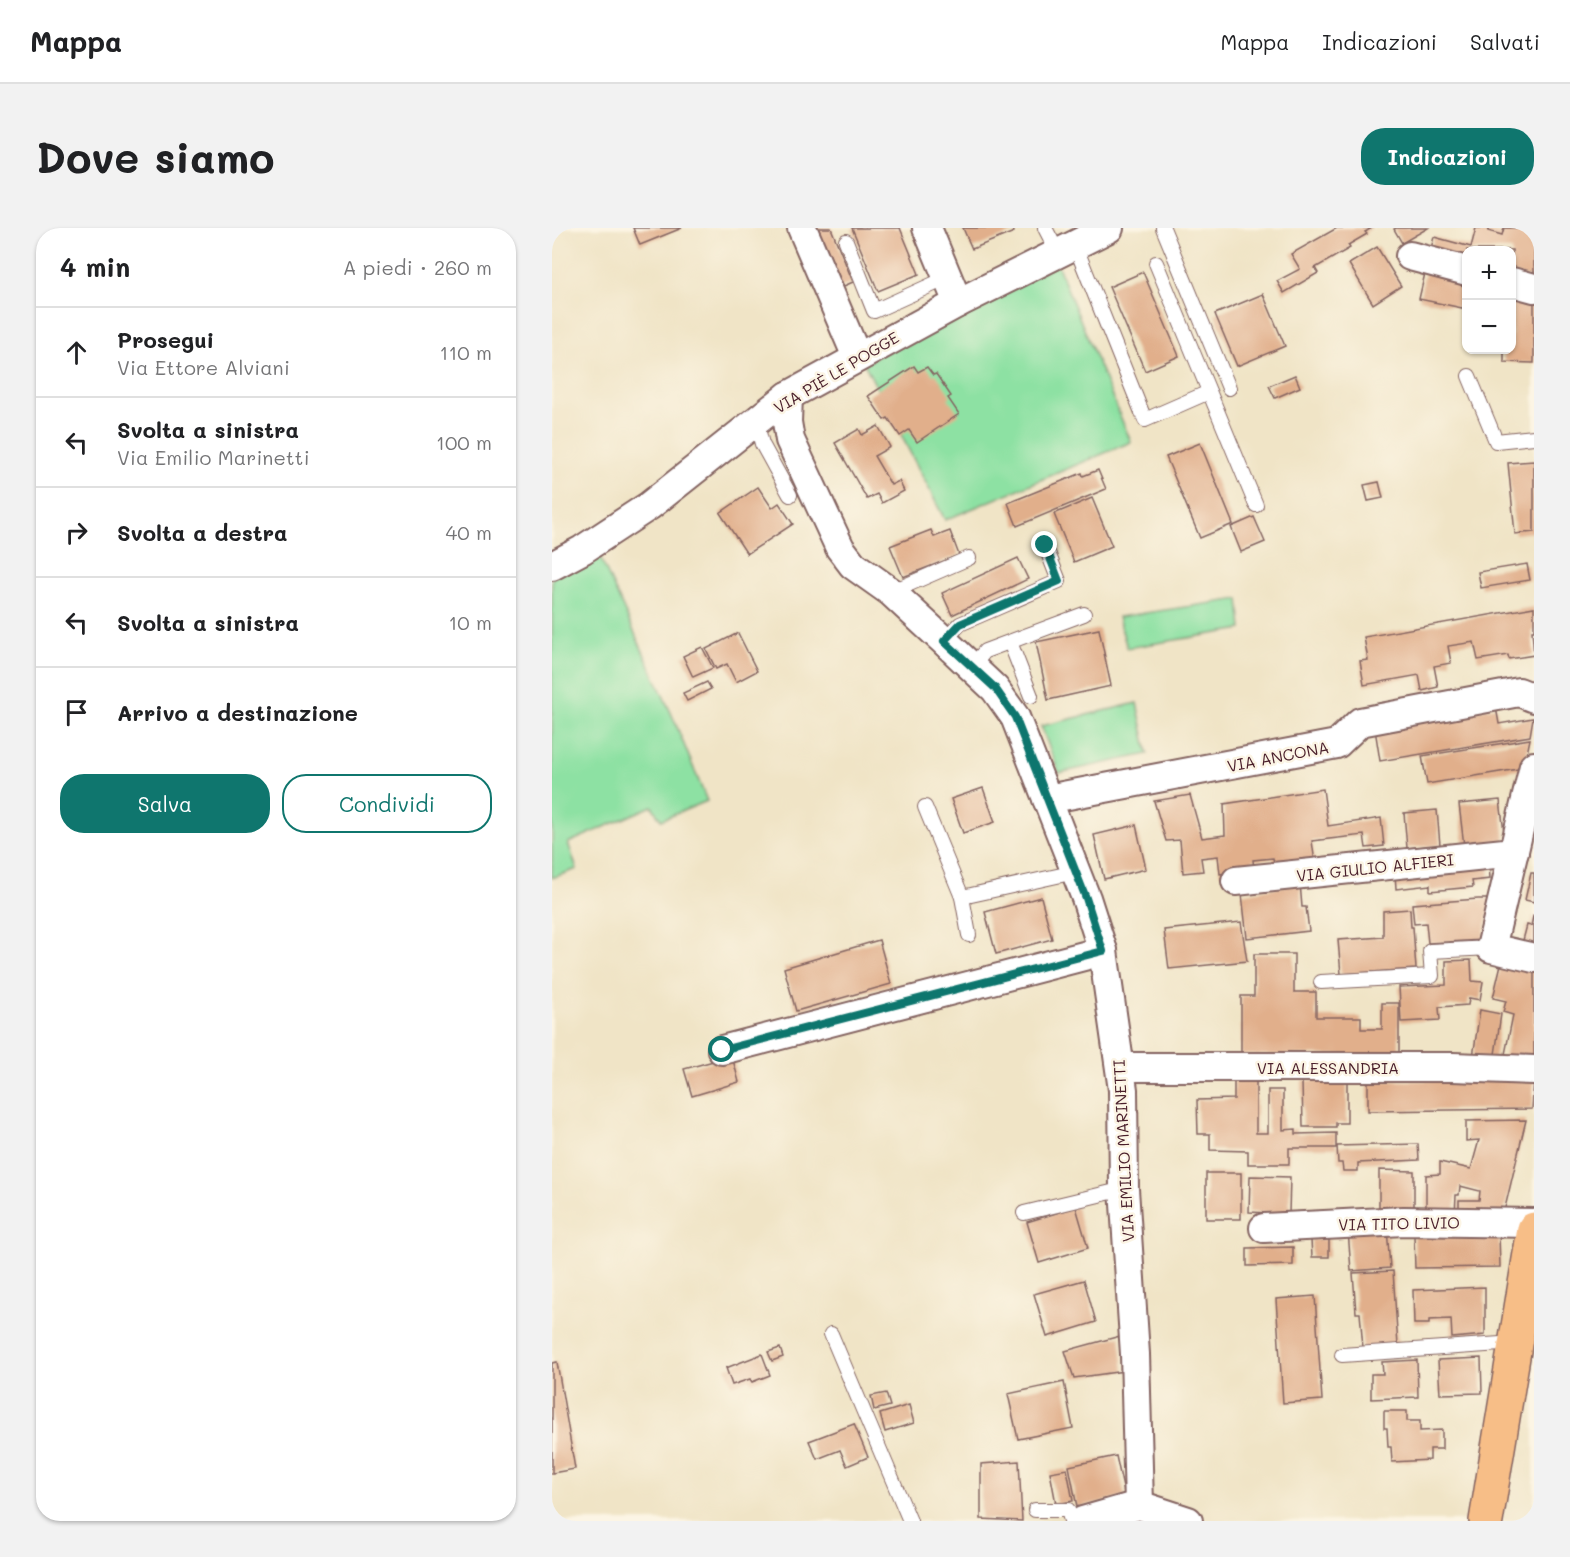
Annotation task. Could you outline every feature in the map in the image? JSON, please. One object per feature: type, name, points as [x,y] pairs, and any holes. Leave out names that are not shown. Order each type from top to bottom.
[{"type":"main road","points":[[1486,1521],[1534,1229]]},
{"type":"street","points":[[802,228],[857,357]]},
{"type":"street","points":[[927,228],[952,290]]},
{"type":"street","name":"VIA PIÈ LE POGGE","points":[[552,566],[582,550],[649,506],[788,396],[857,357],[952,290],[1067,249],[1109,228]]},
{"type":"street","points":[[1410,256],[1462,269]]},
{"type":"street","points":[[1516,283],[1534,288]]},
{"type":"street","name":"VIA EMILIO MARINETTI","points":[[788,396],[787,422],[790,440],[840,548],[853,565],[891,592],[995,688],[1015,717],[1076,872],[1103,951],[1123,1090],[1124,1188],[1135,1354],[1139,1505]]},
{"type":"street","name":"VIA ANCONA","points":[[1047,799],[1337,744],[1360,722],[1519,692],[1534,698]]},
{"type":"street","points":[[1534,766],[1491,948],[1534,958]]},
{"type":"street","name":"VIA GIULIO ALFIERI","points":[[1236,881],[1514,852]]},
{"type":"street","points":[[722,1050],[1103,951]]},
{"type":"street","name":"VIA ALESSANDRIA","points":[[1121,1067],[1453,1067],[1534,1070]]},
{"type":"street","name":"VIA TITO LIVIO","points":[[1264,1228],[1404,1221],[1534,1223]]},
{"type":"street","points":[[1083,1521],[1139,1505],[1188,1521]]},
{"type":"lane","points":[[1045,228],[1067,249],[1145,420],[1209,392]]},
{"type":"lane","points":[[1163,228],[1228,388]]},
{"type":"lane","points":[[846,241],[874,310],[952,290]]},
{"type":"lane","points":[[1156,263],[1256,505]]},
{"type":"lane","points":[[1469,376],[1496,441],[1534,437]]},
{"type":"lane","points":[[756,422],[762,444],[790,495]]},
{"type":"lane","points":[[944,641],[960,624],[1059,581],[1045,545]]},
{"type":"lane","points":[[891,592],[969,558]]},
{"type":"lane","points":[[972,667],[985,651],[1084,614]]},
{"type":"lane","points":[[1010,642],[1031,696]]},
{"type":"lane","points":[[925,807],[962,897],[969,935]]},
{"type":"lane","points":[[962,897],[1076,872]]},
{"type":"lane","points":[[1321,982],[1432,976],[1431,951],[1491,948]]},
{"type":"lane","points":[[1024,1213],[1124,1188]]},
{"type":"lane","points":[[831,1334],[910,1521]]},
{"type":"lane","points":[[1342,1355],[1515,1344]]},
{"type":"lane","points":[[1035,1510],[1068,1510],[1071,1521]]},
{"type":"green space","points":[[1057,264],[1131,442],[945,520],[864,363]]},
{"type":"green space","points":[[599,555],[672,715],[707,801],[661,820],[652,806],[568,843],[577,869],[552,878],[552,578]]},
{"type":"green space","points":[[1239,599],[1242,629],[1127,648],[1118,617]]},
{"type":"green space","points":[[1137,703],[1148,754],[1059,773],[1041,726]]},
{"type":"building","points":[[633,228],[682,228],[640,245]]},
{"type":"building","points":[[812,228],[831,228],[853,282],[837,289]]},
{"type":"building","points":[[852,228],[900,228],[919,274],[878,291]]},
{"type":"building","points":[[963,228],[1013,228],[1014,232],[972,249]]},
{"type":"building","points":[[1337,228],[1372,228],[1365,232],[1367,234],[1348,245],[1350,248],[1315,268],[1318,273],[1284,293],[1277,281],[1300,269],[1291,254]]},
{"type":"building","points":[[1428,228],[1402,243],[1394,229]]},
{"type":"building","points":[[1476,228],[1489,228],[1488,231],[1502,235],[1504,228],[1534,228],[1534,279],[1516,274],[1516,246],[1471,246]]},
{"type":"building","points":[[1434,237],[1467,246],[1462,246],[1462,264],[1429,256]]},
{"type":"building","points":[[1377,247],[1401,286],[1373,304],[1349,264]]},
{"type":"building","points":[[1426,269],[1462,277],[1462,308],[1419,299]]},
{"type":"building","points":[[1143,272],[1179,356],[1145,371],[1109,287]]},
{"type":"building","points":[[1516,293],[1534,296],[1534,363],[1504,362],[1504,354],[1516,354]]},
{"type":"building","points":[[1263,294],[1285,346],[1237,366],[1215,314]]},
{"type":"building","points":[[914,366],[918,372],[927,367],[933,375],[936,374],[951,396],[948,398],[959,414],[917,442],[909,430],[900,436],[888,418],[884,420],[868,396]]},
{"type":"building","points":[[1295,375],[1300,387],[1275,398],[1269,386]]},
{"type":"building","points":[[878,426],[890,447],[874,456],[891,485],[899,481],[904,491],[882,503],[877,494],[867,499],[835,443],[859,429],[862,435]]},
{"type":"building","points":[[1200,443],[1233,524],[1200,538],[1166,457]]},
{"type":"building","points":[[1534,461],[1534,532],[1515,534],[1508,463]]},
{"type":"building","points":[[1098,470],[1106,489],[1017,526],[1008,503],[1082,473],[1083,476]]},
{"type":"building","points":[[1379,482],[1383,498],[1368,501],[1364,485]]},
{"type":"building","points":[[758,487],[772,508],[779,503],[793,524],[747,554],[720,513]]},
{"type":"building","points":[[1092,498],[1112,546],[1074,562],[1054,514]]},
{"type":"building","points":[[1254,517],[1265,542],[1241,552],[1231,527]]},
{"type":"building","points":[[931,530],[934,537],[950,531],[959,555],[903,577],[890,546]]},
{"type":"building","points":[[1018,558],[1028,579],[952,615],[942,593]]},
{"type":"building","points":[[1527,564],[1530,580],[1481,588],[1478,572]]},
{"type":"building","points":[[1534,607],[1534,631],[1532,631],[1534,655],[1509,659],[1508,655],[1478,660],[1474,642],[1448,646],[1451,663],[1434,666],[1438,687],[1422,691],[1419,675],[1364,685],[1360,661],[1368,660],[1364,637]]},
{"type":"building","points":[[1099,629],[1111,686],[1048,700],[1036,642]]},
{"type":"building","points":[[738,633],[757,671],[736,682],[727,664],[716,669],[706,649]]},
{"type":"building","points":[[702,647],[713,668],[693,677],[683,656]]},
{"type":"building","points":[[707,682],[711,689],[687,701],[683,693]]},
{"type":"building","points":[[1496,707],[1499,724],[1533,718],[1530,736],[1380,761],[1375,729]]},
{"type":"building","points":[[1530,739],[1524,768],[1427,784],[1422,756]]},
{"type":"building","points":[[983,788],[995,822],[963,833],[951,799]]},
{"type":"building","points":[[1323,789],[1328,826],[1381,818],[1384,846],[1366,848],[1364,835],[1312,841],[1315,863],[1274,863],[1273,858],[1253,860],[1254,870],[1220,874],[1218,856],[1201,858],[1203,871],[1183,873],[1180,840],[1166,841],[1154,801],[1190,795],[1202,838],[1225,835],[1224,804]]},
{"type":"building","points":[[1500,800],[1505,841],[1464,846],[1459,804]]},
{"type":"building","points":[[1437,810],[1440,845],[1407,848],[1404,813]]},
{"type":"building","points":[[1136,825],[1146,869],[1104,879],[1094,835]]},
{"type":"building","points":[[1489,863],[1490,879],[1472,881],[1473,887],[1430,891],[1430,885],[1396,889],[1395,873]]},
{"type":"building","points":[[1531,873],[1534,873],[1534,902],[1525,900]]},
{"type":"building","points":[[1300,883],[1302,907],[1306,907],[1309,931],[1247,938],[1242,894]]},
{"type":"building","points":[[1041,897],[1052,939],[996,954],[985,912]]},
{"type":"building","points":[[1491,899],[1483,940],[1428,943],[1426,923],[1414,924],[1412,904]]},
{"type":"building","points":[[1410,909],[1416,969],[1341,974],[1338,940],[1383,937],[1383,911]]},
{"type":"building","points":[[1533,916],[1534,952],[1521,948],[1527,925],[1531,926]]},
{"type":"building","points":[[1241,922],[1247,961],[1169,969],[1164,930]]},
{"type":"building","points":[[879,940],[891,984],[796,1011],[784,968]]},
{"type":"building","points":[[1254,954],[1294,954],[1294,992],[1316,992],[1316,1017],[1361,1017],[1361,1029],[1382,1029],[1382,1003],[1399,1003],[1399,1055],[1241,1055],[1241,996],[1254,996]]},
{"type":"building","points":[[1471,960],[1472,981],[1483,982],[1480,1000],[1469,998],[1468,1005],[1439,1007],[1440,1020],[1401,1022],[1399,987],[1446,985],[1446,961]]},
{"type":"building","points":[[1502,960],[1534,968],[1534,1061],[1504,1059],[1513,1015],[1503,1012],[1506,1001],[1493,998]]},
{"type":"building","points":[[1480,1010],[1501,1014],[1494,1061],[1473,1057]]},
{"type":"building","points":[[732,1056],[739,1082],[692,1096],[684,1069]]},
{"type":"building","points":[[1302,1080],[1347,1081],[1347,1123],[1336,1123],[1336,1127],[1303,1127]]},
{"type":"building","points":[[1534,1080],[1532,1109],[1368,1111],[1368,1081]]},
{"type":"building","points":[[1234,1081],[1256,1081],[1256,1133],[1268,1133],[1268,1090],[1283,1090],[1283,1130],[1296,1129],[1296,1134],[1336,1133],[1336,1148],[1289,1148],[1289,1164],[1248,1164],[1248,1151],[1210,1150],[1210,1134],[1198,1134],[1197,1100],[1234,1099]]},
{"type":"building","points":[[1526,1120],[1504,1212],[1459,1212],[1459,1200],[1479,1200],[1480,1191],[1460,1186],[1459,1195],[1456,1195],[1455,1215],[1426,1214],[1426,1175],[1440,1174],[1440,1162],[1471,1169],[1479,1140],[1466,1141],[1466,1121]]},
{"type":"building","points":[[1418,1144],[1419,1160],[1358,1163],[1358,1171],[1343,1171],[1342,1163],[1338,1163],[1337,1146]]},
{"type":"building","points":[[1379,1170],[1414,1171],[1414,1211],[1379,1210]]},
{"type":"building","points":[[1206,1173],[1241,1173],[1241,1219],[1206,1219]]},
{"type":"building","points":[[1250,1176],[1290,1177],[1289,1214],[1249,1212]]},
{"type":"building","points":[[1076,1207],[1088,1248],[1039,1263],[1027,1222]]},
{"type":"building","points":[[1387,1228],[1390,1268],[1351,1271],[1348,1230]]},
{"type":"building","points":[[1499,1233],[1500,1267],[1415,1268],[1414,1236]]},
{"type":"building","points":[[1329,1239],[1329,1257],[1312,1257],[1311,1240]]},
{"type":"building","points":[[1293,1247],[1293,1265],[1247,1266],[1247,1248]]},
{"type":"building","points":[[1393,1271],[1398,1346],[1363,1348],[1360,1313],[1356,1313],[1353,1273]]},
{"type":"building","points":[[1084,1280],[1096,1322],[1047,1337],[1034,1294]]},
{"type":"building","points":[[1485,1287],[1485,1335],[1452,1338],[1451,1319],[1429,1320],[1429,1324],[1414,1324],[1413,1290]]},
{"type":"building","points":[[1315,1296],[1322,1400],[1283,1403],[1276,1299]]},
{"type":"building","points":[[1120,1336],[1124,1371],[1074,1378],[1065,1351]]},
{"type":"building","points":[[780,1348],[783,1357],[772,1361],[768,1352]]},
{"type":"building","points":[[762,1354],[770,1375],[752,1382],[750,1379],[732,1385],[726,1368]]},
{"type":"building","points":[[1481,1358],[1482,1393],[1440,1394],[1438,1360]]},
{"type":"building","points":[[1417,1360],[1418,1397],[1371,1399],[1371,1374],[1383,1374],[1382,1362]]},
{"type":"building","points":[[557,1362],[575,1469],[552,1473],[552,1363]]},
{"type":"building","points":[[1064,1382],[1073,1428],[1018,1439],[1008,1394]]},
{"type":"building","points":[[886,1393],[890,1406],[874,1410],[871,1396]]},
{"type":"building","points":[[909,1405],[914,1423],[885,1432],[880,1414]]},
{"type":"building","points":[[1384,1411],[1407,1411],[1407,1421],[1420,1421],[1420,1431],[1442,1430],[1442,1449],[1430,1449],[1430,1460],[1392,1462],[1387,1428],[1384,1428]]},
{"type":"building","points":[[854,1424],[868,1457],[847,1466],[840,1450],[817,1459],[809,1441]]},
{"type":"building","points":[[1116,1456],[1125,1497],[1077,1507],[1069,1466]]},
{"type":"building","points":[[1019,1461],[1022,1521],[981,1519],[981,1464]]},
{"type":"building","points":[[1067,1469],[1073,1501],[1056,1504],[1050,1472]]},
{"type":"route","points":[[722,1050],[1103,951],[1086,898],[1015,717],[995,688],[944,641],[960,624],[1059,581],[1045,545]]}]
